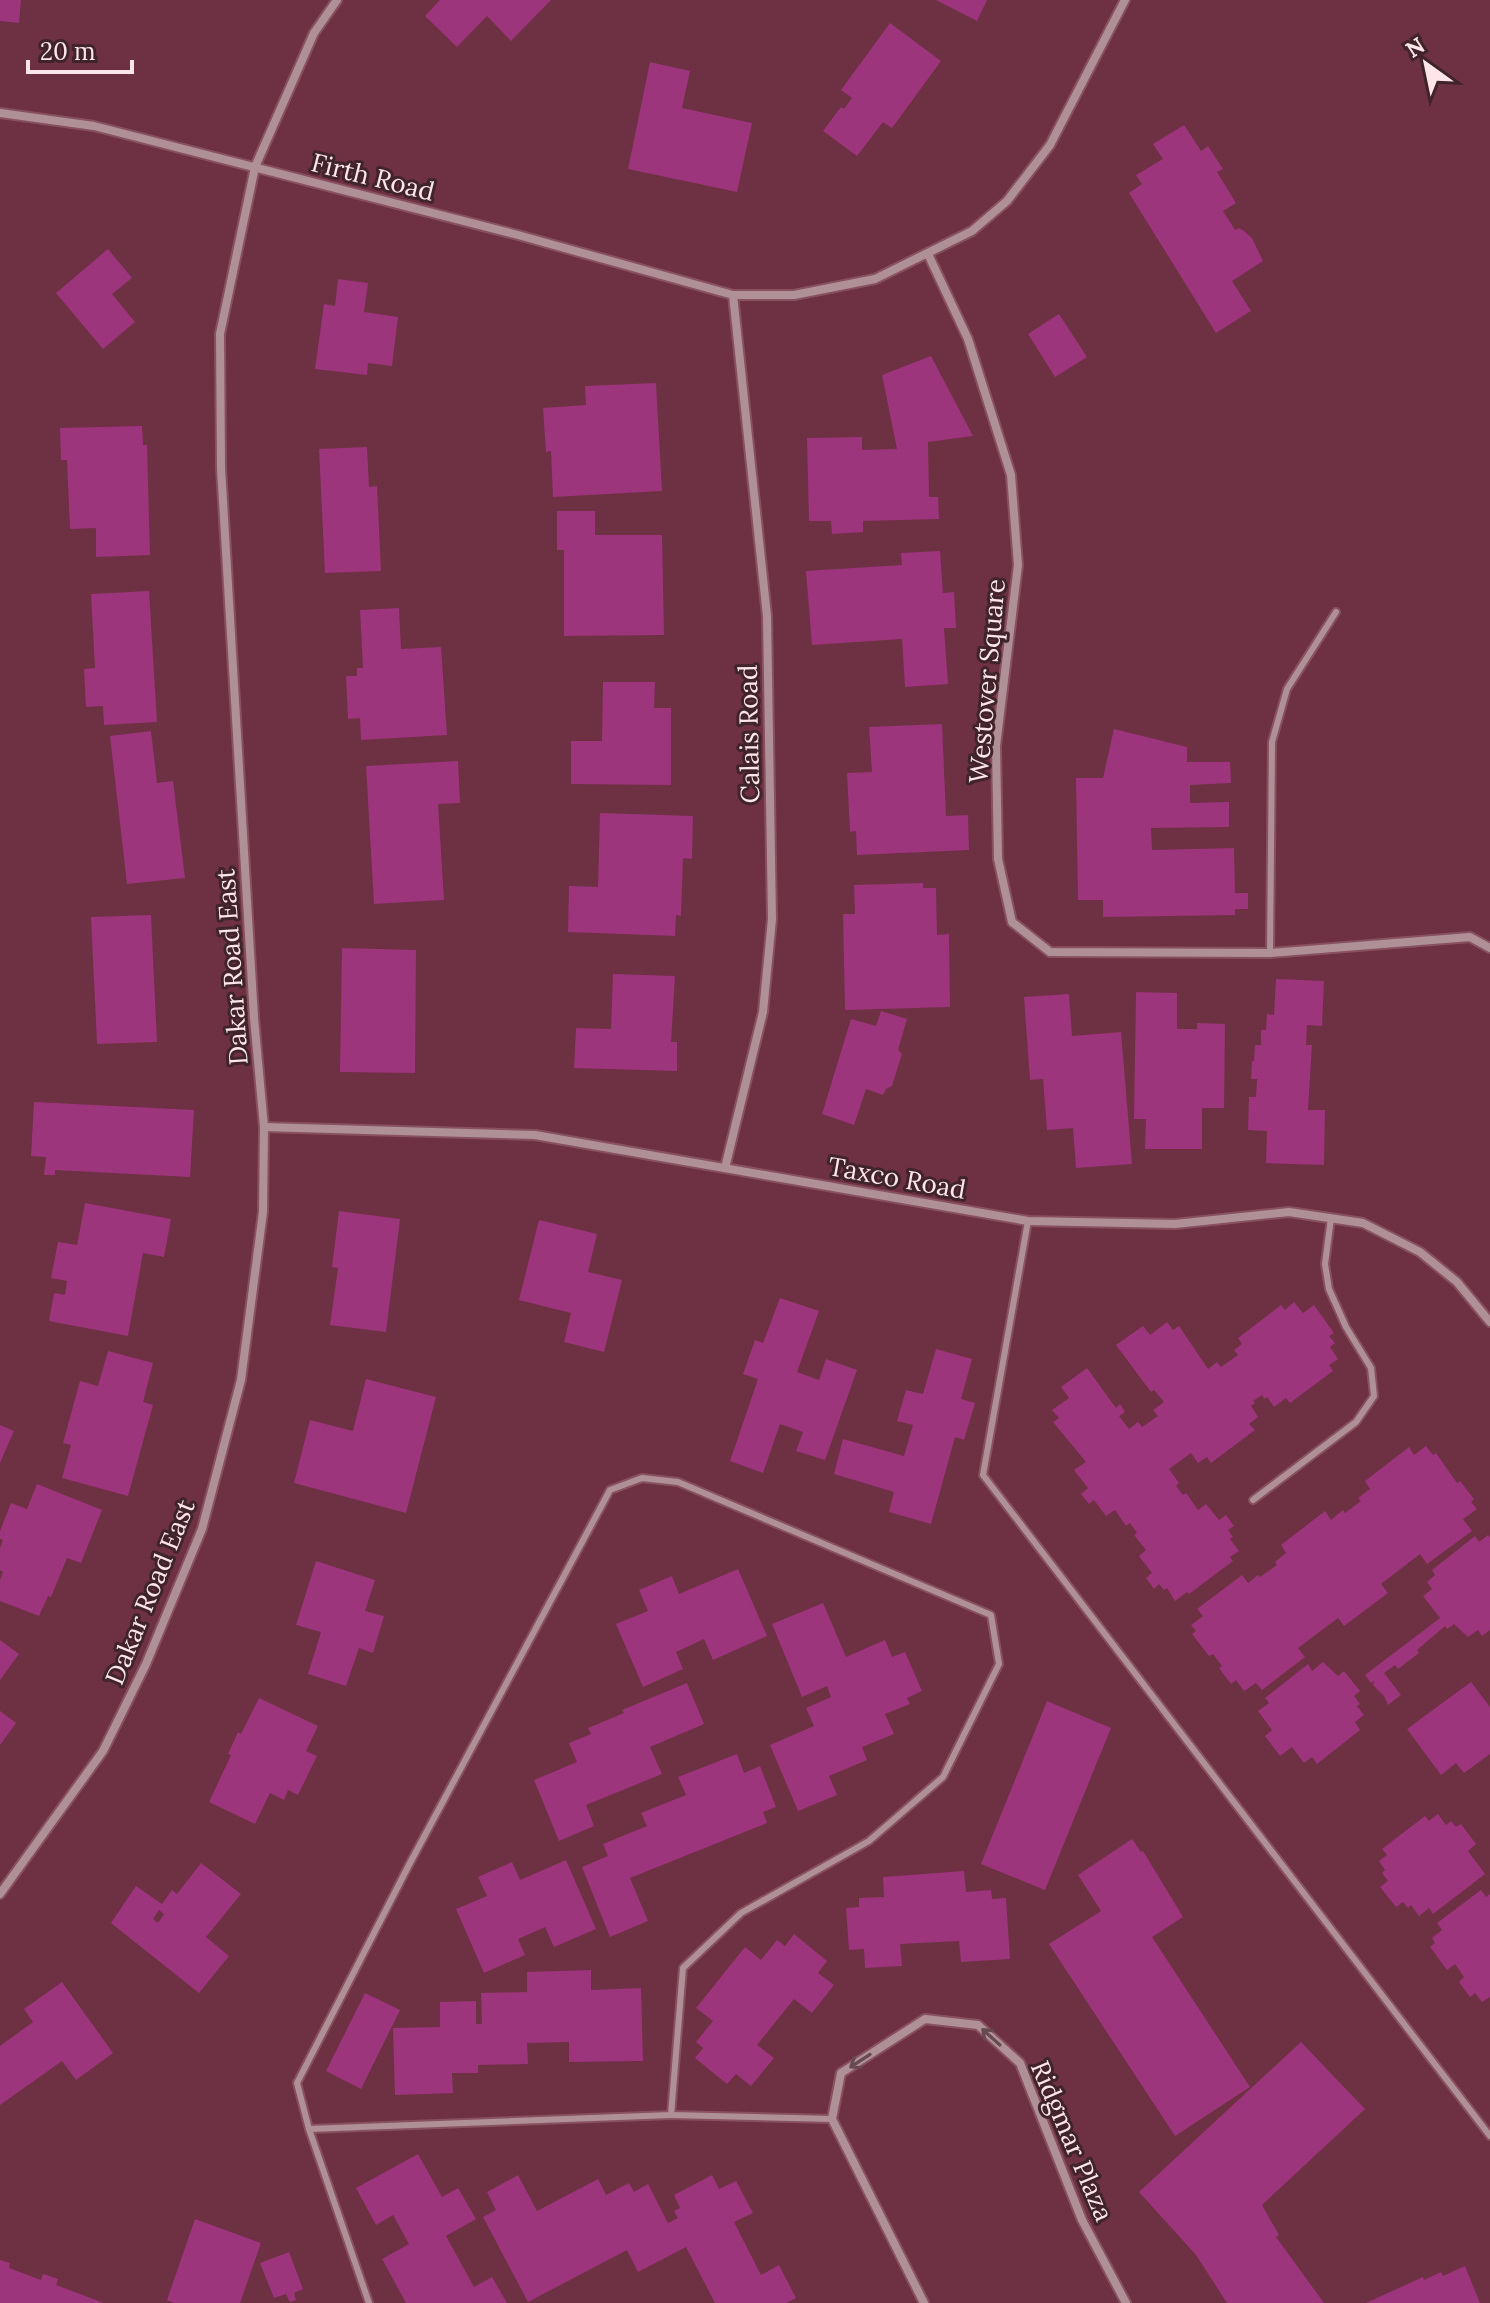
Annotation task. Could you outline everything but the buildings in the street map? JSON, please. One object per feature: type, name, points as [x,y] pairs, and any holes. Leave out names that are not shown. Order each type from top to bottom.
[{"type":"street","name":"Dakar Road East","points":[[0,1894],[103,1751],[146,1664],[202,1529],[241,1380],[263,1212],[264,1127],[254,1018],[221,468],[220,334],[255,167],[314,33],[337,0]]},
{"type":"street","name":"Firth Road","points":[[0,113],[94,126],[518,235],[733,295],[794,295],[875,279],[972,231],[1007,201],[1050,145],[1125,0]]},
{"type":"street","name":"Westover Square","points":[[928,254],[968,339],[1011,475],[1018,565],[996,746],[998,859],[1012,922],[1050,952],[1270,953],[1470,937],[1490,948]]},
{"type":"street","name":"Calais Road","points":[[725,1168],[763,1012],[772,919],[767,616],[733,295]]},
{"type":"street","name":"Taxco Road","points":[[264,1127],[535,1135],[1028,1221],[1175,1224],[1289,1212],[1363,1223],[1420,1252],[1457,1282],[1490,1322]]},
{"type":"street","name":"Ridgmar Plaza","points":[[832,2119],[841,2073],[925,2019],[978,2025],[1020,2063],[1082,2220],[1126,2303]]},
{"type":"street","points":[[832,2119],[924,2303]]},
{"type":"lane","points":[[1270,953],[1272,742],[1287,689],[1336,612]]},
{"type":"lane","points":[[1253,1500],[1356,1422],[1374,1396],[1371,1368],[1346,1327],[1329,1289],[1325,1264],[1331,1218]]},
{"type":"lane","points":[[1028,1221],[983,1475],[1490,2136]]},
{"type":"lane","points":[[369,2303],[309,2129],[297,2083],[315,2043],[610,1490],[642,1478],[678,1482],[991,1615],[999,1664],[943,1777],[869,1841],[741,1913],[683,1968],[671,2115]]},
{"type":"lane","points":[[309,2129],[671,2115],[832,2119]]}]
